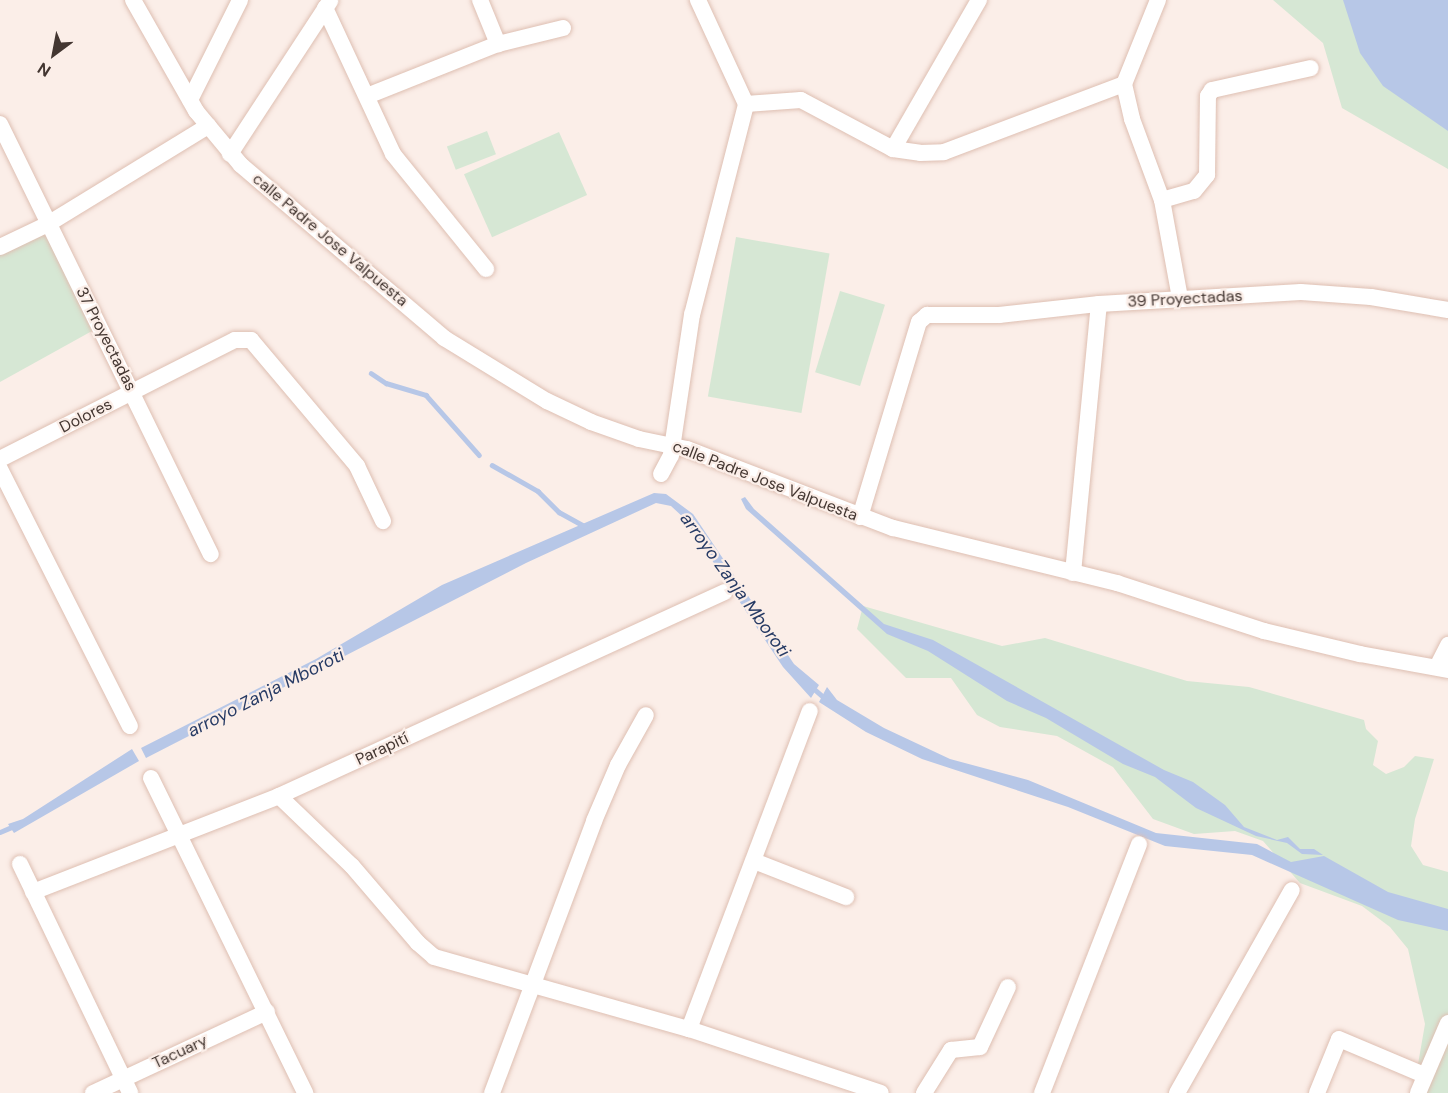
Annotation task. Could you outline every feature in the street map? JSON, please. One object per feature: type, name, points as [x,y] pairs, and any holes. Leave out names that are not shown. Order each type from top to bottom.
[{"type":"street","name":"calle Padre Jose Valpuesta","points":[[133,0],[190,100],[230,154],[444,338],[539,396],[591,422],[672,445],[860,518],[1172,600],[1264,631],[1360,654],[1442,668]]},
{"type":"street","points":[[190,100],[240,0]]},
{"type":"street","points":[[480,0],[498,44]]},
{"type":"street","points":[[661,474],[671,455],[692,315],[746,104],[698,0]]},
{"type":"street","points":[[892,149],[979,0]]},
{"type":"street","points":[[1158,0],[1124,84],[1132,119],[1162,200],[1180,298]]},
{"type":"street","points":[[328,4],[393,154],[486,269]]},
{"type":"street","points":[[230,154],[328,4]]},
{"type":"street","points":[[367,96],[498,44],[563,28]]},
{"type":"street","points":[[1162,200],[1194,191],[1207,175],[1208,96],[1212,90],[1311,68]]},
{"type":"street","points":[[746,104],[801,100],[892,149],[906,153],[944,152],[1124,84]]},
{"type":"street","name":"37 Proyectadas","points":[[0,124],[134,392],[211,554]]},
{"type":"street","points":[[0,247],[48,224],[208,126]]},
{"type":"street","name":"39 Proyectadas","points":[[860,518],[922,318],[999,315],[1180,298],[1301,292],[1371,297],[1448,310]]},
{"type":"street","points":[[1072,573],[1099,304]]},
{"type":"street","name":"Dolores","points":[[0,459],[235,340],[250,339],[268,356],[357,466],[383,521]]},
{"type":"street","points":[[0,469],[130,726]]},
{"type":"street","name":"Parapití","points":[[33,892],[179,837],[279,796],[725,592]]},
{"type":"street","points":[[1442,668],[1448,645]]},
{"type":"street","points":[[688,1029],[810,711]]},
{"type":"street","points":[[492,1093],[598,813],[618,765],[646,715]]},
{"type":"street","points":[[151,778],[305,1093]]},
{"type":"street","points":[[279,796],[352,866],[418,943],[434,957],[688,1029],[881,1093]]},
{"type":"street","points":[[1042,1093],[1139,844]]},
{"type":"street","points":[[754,861],[846,897]]},
{"type":"street","points":[[20,864],[126,1086]]},
{"type":"street","points":[[1177,1093],[1292,890]]},
{"type":"street","points":[[924,1093],[951,1050],[980,1047],[1008,987]]},
{"type":"street","name":"Tacuary","points":[[93,1093],[126,1086],[267,1012]]},
{"type":"street","points":[[1418,1093],[1448,1023]]},
{"type":"street","points":[[1317,1093],[1339,1039],[1424,1075]]},
{"type":"green space","points":[[1273,0],[1448,0],[1448,169],[1342,108],[1323,43]]},
{"type":"green space","points":[[487,131],[496,154],[456,170],[447,146]]},
{"type":"green space","points":[[559,132],[587,195],[492,237],[464,174]]},
{"type":"green space","points":[[44,230],[92,331],[0,382],[0,253]]},
{"type":"green space","points":[[736,237],[830,253],[801,413],[708,397]]},
{"type":"green space","points":[[840,291],[885,305],[860,386],[815,372]]},
{"type":"green space","points":[[863,606],[1002,646],[1045,638],[1187,681],[1249,687],[1364,720],[1366,729],[1378,741],[1373,765],[1386,774],[1404,767],[1415,756],[1434,759],[1415,819],[1411,846],[1423,865],[1448,872],[1448,1093],[1413,1093],[1425,1024],[1408,949],[1390,927],[1362,906],[1300,883],[1263,841],[1235,831],[1194,834],[1153,819],[1113,767],[1057,736],[1000,727],[977,715],[951,678],[906,678],[857,629]]},
{"type":"water","points":[[1343,0],[1448,0],[1448,131],[1383,86],[1360,53]]},
{"type":"water","points":[[654,493],[666,494],[693,514],[794,664],[819,685],[811,698],[783,667],[684,518],[671,506],[656,503],[526,563],[146,758],[141,748],[316,659],[442,585]]},
{"type":"water","points":[[745,497],[754,509],[884,624],[933,640],[1164,770],[1193,782],[1225,805],[1244,827],[1277,840],[1288,837],[1300,849],[1314,849],[1323,855],[1302,854],[1287,843],[1256,836],[1196,808],[1155,777],[1123,764],[1046,718],[1007,701],[928,651],[887,634],[746,509],[741,499]]},
{"type":"water","points":[[827,687],[837,700],[884,728],[950,759],[1028,780],[1156,833],[1257,844],[1291,862],[1324,856],[1388,892],[1448,909],[1448,931],[1398,920],[1252,855],[1165,846],[1068,807],[922,759],[866,732],[819,702]]},
{"type":"water","points":[[132,749],[139,761],[14,833],[8,824],[23,819]]},
{"type":"waterway","points":[[371,373],[386,383],[426,395],[479,455]]},
{"type":"waterway","points":[[492,465],[538,491],[559,512],[584,526]]},
{"type":"waterway","name":"arroyo Zanja Mboroti","points":[[812,687],[826,699]]},
{"type":"waterway","name":"arroyo Zanja Mboroti","points":[[0,832],[14,826]]}]
